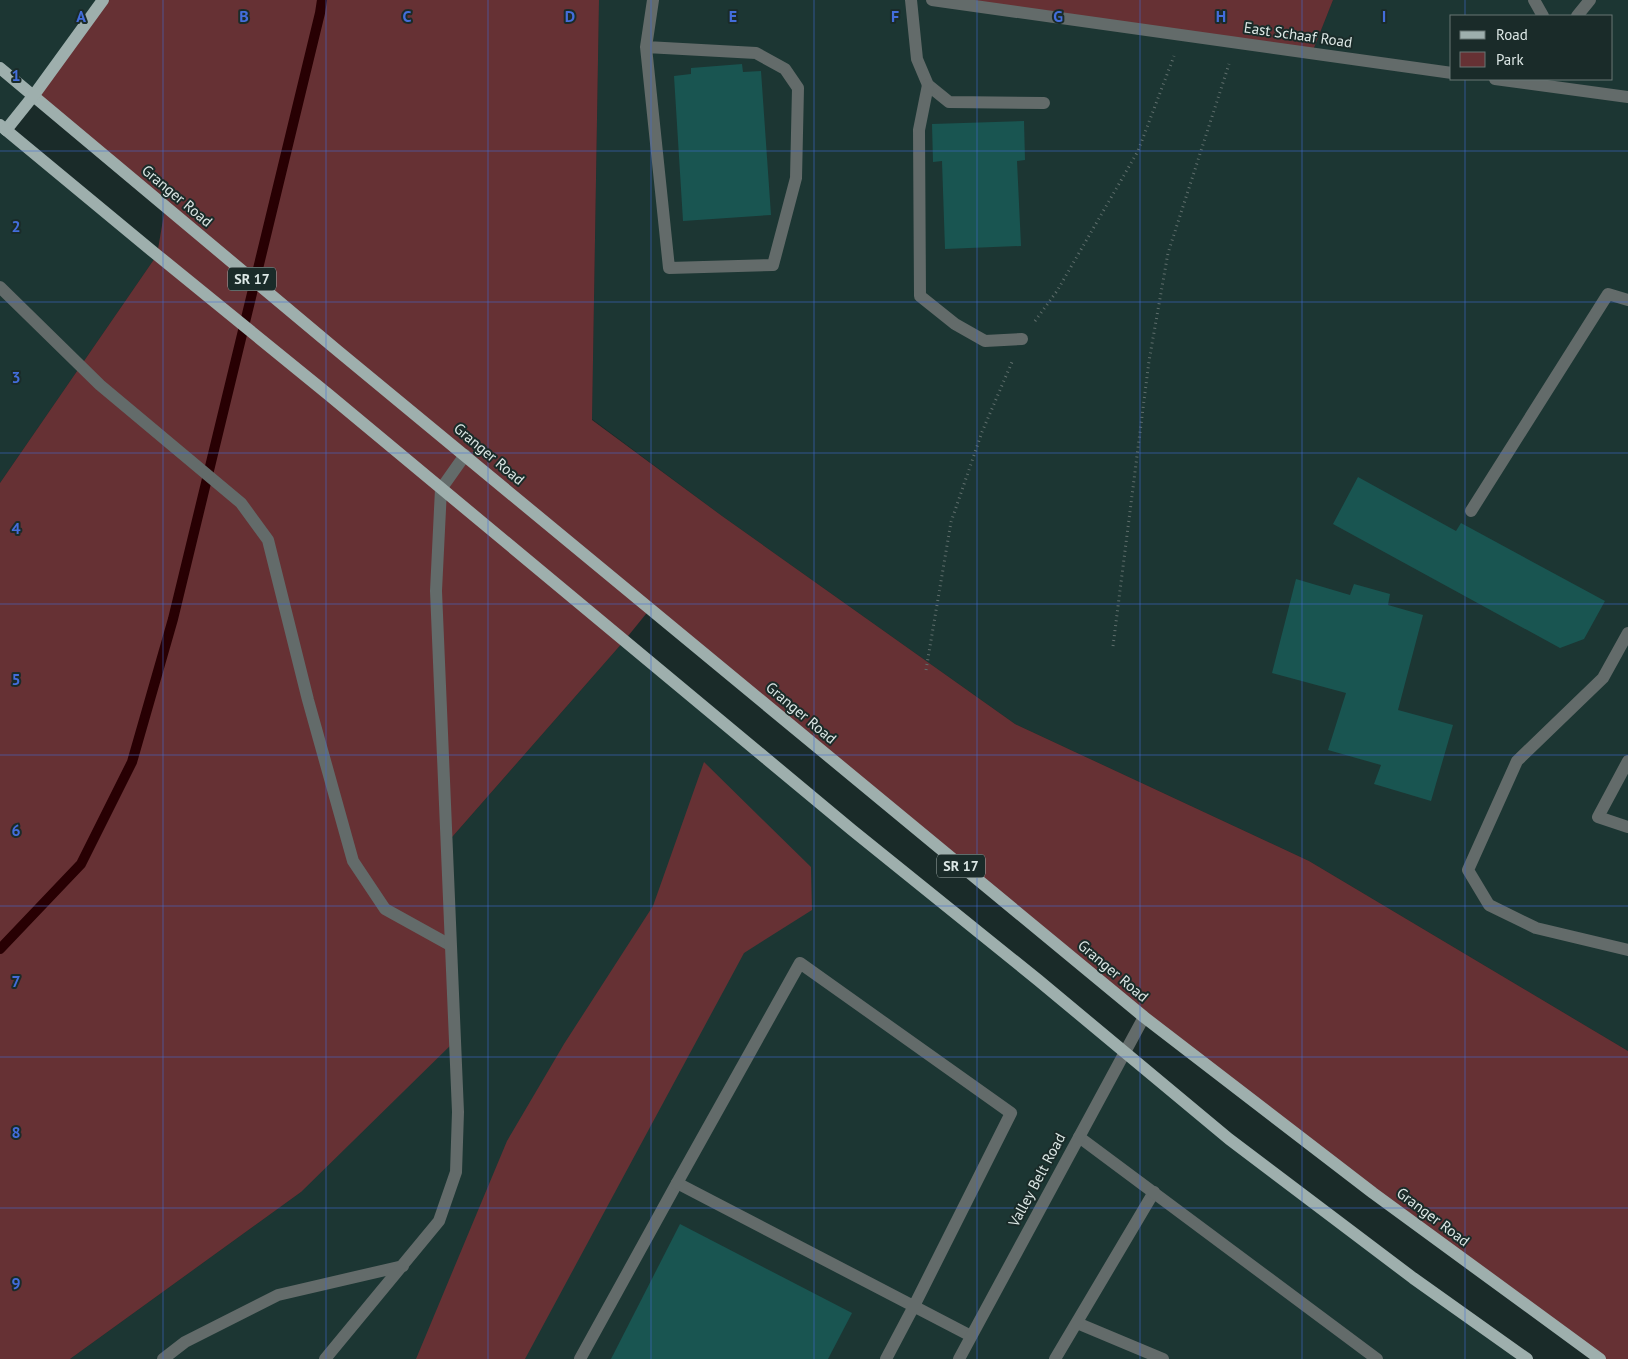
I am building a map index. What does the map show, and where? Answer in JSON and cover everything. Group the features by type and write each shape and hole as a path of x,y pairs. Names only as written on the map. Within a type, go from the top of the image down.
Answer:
{"main road":[{"path":"2,131 34,96 103,0"},
{"name":"Granger Road","path":"0,68 165,208 1144,1017 1373,1193 1600,1359"},
{"name":"SR 17","path":"2,131 330,395 852,830 1038,980 1229,1139 1413,1278 1527,1359"}],"street":[{"path":"646,48 756,54 785,69 798,88 796,178 773,265 669,268 646,48 653,0"},
{"path":"911,0 917,59 928,85 948,102 1044,103"},
{"name":"East Schaaf Road","path":"932,0 1450,73"},
{"path":"1534,0 1542,15"},
{"path":"1578,15 1590,0"},
{"path":"1515,80 1628,97"},
{"path":"928,85 919,130 920,296 955,324 985,341 1022,339"},
{"path":"0,287 100,385 241,503 268,540 308,700 354,861 385,909 450,945"},
{"path":"1471,511 1608,294 1628,300"},
{"path":"325,1359 439,1221 456,1172 458,1112 436,591 441,489 465,455"},
{"path":"1628,633 1604,678 1518,761 1468,870 1489,905 1536,928 1628,950"},
{"path":"1628,761 1598,817 1628,828"},
{"path":"580,1359 800,963 1011,1112 886,1359"},
{"name":"Valley Belt Road","path":"959,1359 1144,1017"},
{"path":"1079,1137 1372,1357"},
{"path":"677,1183 971,1336"},
{"path":"1056,1359 1154,1192"},
{"path":"163,1359 184,1342 278,1295 403,1266"},
{"path":"1077,1323 1163,1359"}],"path":[{"path":"1113,646 1149,361 1168,253 1237,42"}],"shaded area":[{"path":"0,0 103,0 6,130 157,255 0,483"},
{"path":"599,0 932,0 1312,53 1333,0 1628,0 1628,1051 1309,861 1015,724 722,516 592,419"},
{"path":"624,641 1229,1139 1527,1359 70,1359 301,1192 446,844"}],"green space":[{"path":"103,0 599,0 592,420 722,516 1015,724 1309,861 1628,1051 1628,1359 1600,1359 1144,1017 650,609 446,844 455,1041 301,1192 70,1359 0,1359 0,483 157,255 165,208 34,95"},
{"path":"932,0 1333,0 1312,53"},
{"path":"704,762 811,867 812,910 744,953 525,1359 416,1359 507,1141 564,1044 653,906"}],"building":[{"path":"742,64 743,72 761,71 771,215 683,221 674,76 691,74 691,68"},
{"path":"1024,121 1025,160 1017,161 1021,246 945,249 942,161 933,162 932,124"},
{"path":"1358,477 1456,531 1461,523 1605,601 1584,639 1560,648 1333,524"},
{"path":"1296,579 1350,595 1354,584 1390,594 1388,605 1423,615 1398,710 1453,725 1431,801 1374,784 1381,765 1328,750 1346,693 1272,673"},
{"path":"680,1224 852,1313 828,1359 611,1359"}],"waterway":[{"path":"0,949 81,864 132,762 173,619 322,0"}]}
